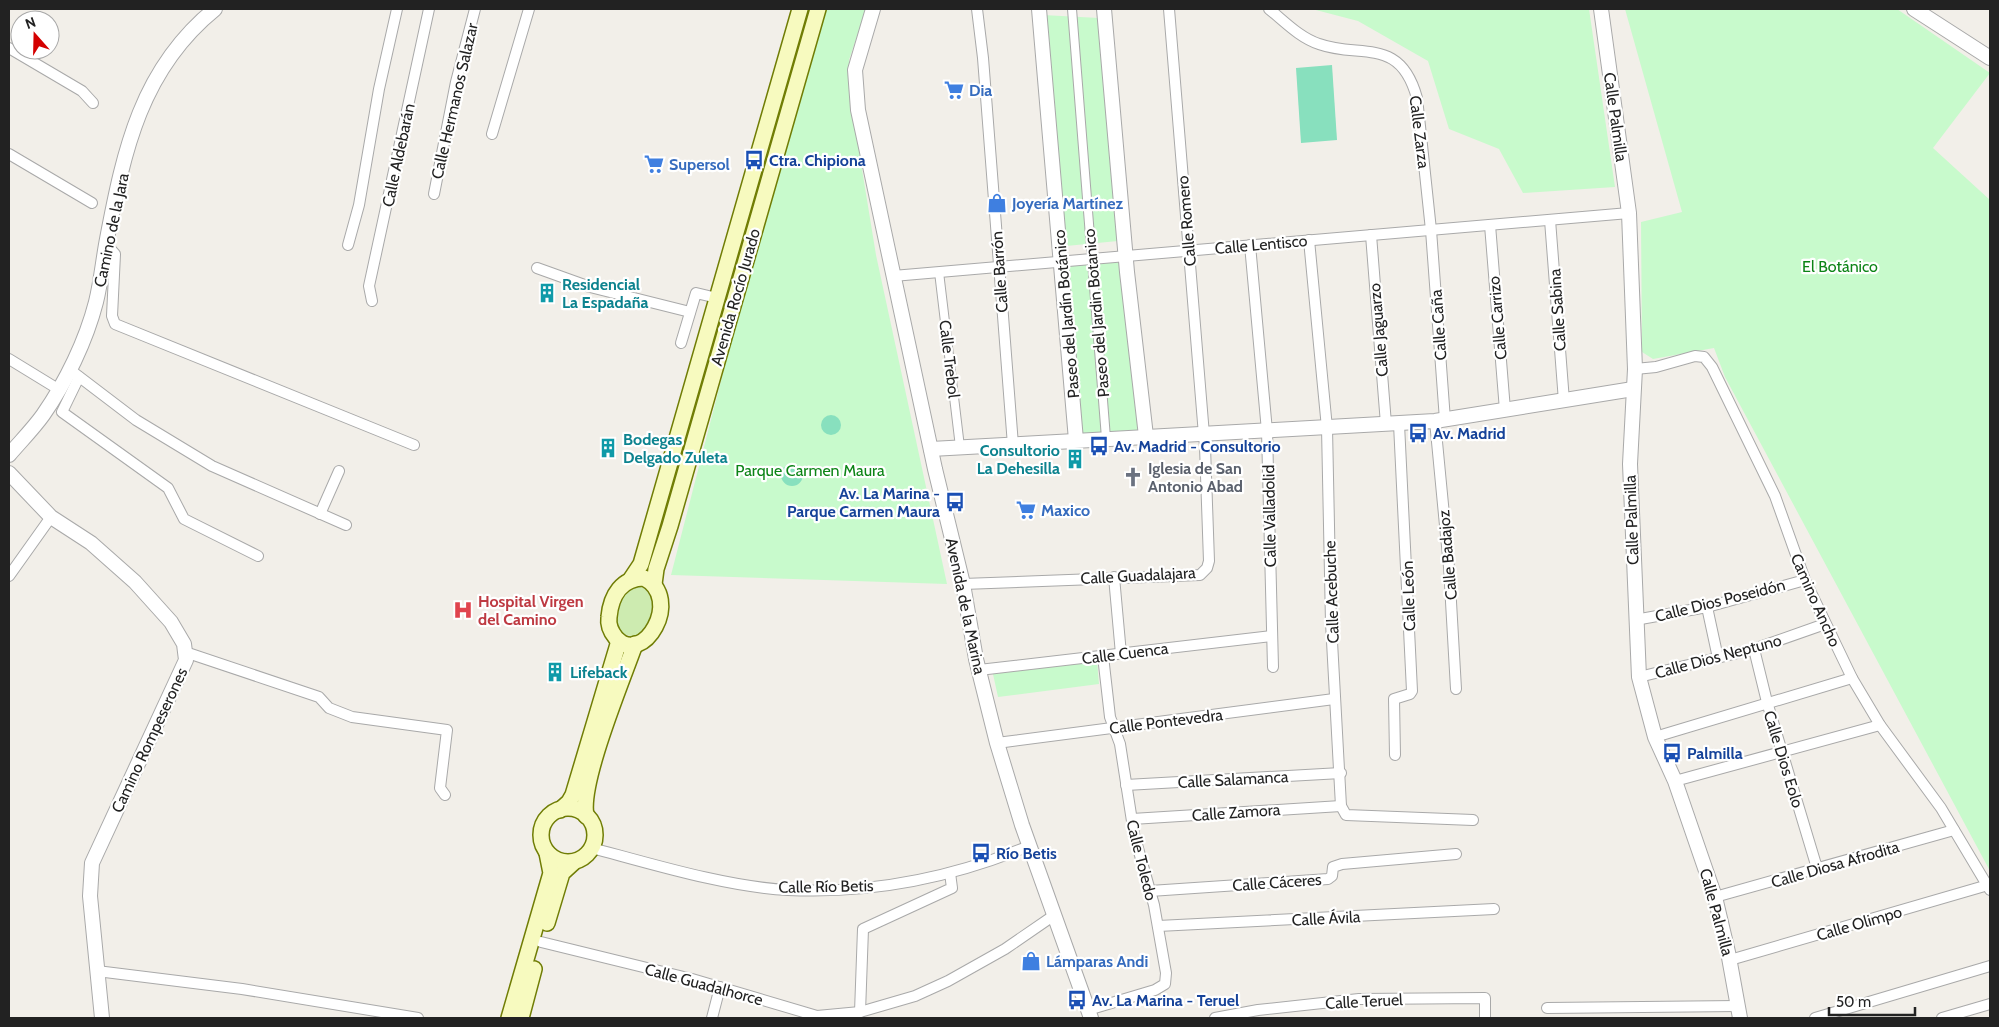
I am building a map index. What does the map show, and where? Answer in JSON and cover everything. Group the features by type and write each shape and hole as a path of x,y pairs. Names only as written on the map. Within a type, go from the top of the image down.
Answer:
{"main road":[{"name":"Avenida Rocío Jurado","path":"631,579 641,564 800,9"},
{"name":"Avenida Rocío Jurado","path":"654,584 659,559 818,9"},
{"path":"644,578 654,584 660,597 656,629 644,641 635,644 619,642 612,634 609,617 616,592 631,579 644,578"},
{"path":"509,1018 551,872 547,852 542,841 542,828 549,817 569,802 573,795 619,642"},
{"path":"586,816 584,797 604,732 635,644"},
{"path":"521,1018 541,942 562,874 592,848 595,834 591,821 586,816 573,809 560,810"},
{"path":"547,852 559,861 574,862"}],"street":[{"name":"Camino de la Jara","path":"9,455 43,415 58,389 74,373 79,352 96,303 106,244 126,154 142,104 168,57 196,24 215,9"},
{"path":"348,244 359,205 379,89 397,9"},
{"name":"Calle Aldebarán","path":"372,301 369,286 429,9"},
{"name":"Calle Hermanos Salazar","path":"434,194 456,82 475,9"},
{"path":"492,134 529,9"},
{"name":"Avenida de la Marina","path":"873,9 855,70 857,100 931,449 963,584 979,670 997,743 1053,916 1090,1014"},
{"name":"Calle Barrón","path":"977,9 1013,445"},
{"name":"Paseo del Jardín Botánico","path":"1039,9 1076,440"},
{"name":"Paseo del Jardin Botanico","path":"1072,9 1106,438"},
{"path":"1104,9 1126,256 1146,436"},
{"name":"Calle Romero","path":"1169,9 1204,434"},
{"name":"Calle Zarza","path":"1269,9 1302,36 1317,44 1376,52 1391,58 1407,74 1418,98 1431,230"},
{"name":"Calle Palmilla","path":"1601,9 1629,213 1635,369 1630,464 1635,620 1639,677 1655,737 1675,781 1715,897 1730,960 1739,1012"},
{"path":"1918,10 1990,58"},
{"path":"9,48 82,91 93,103"},
{"path":"9,154 92,203"},
{"name":"Calle Lentisco","path":"894,276 1629,213"},
{"name":"Calle Sabina","path":"1550,220 1564,401"},
{"name":"Calle Carrizo","path":"1490,225 1505,410"},
{"name":"Calle Caña","path":"1431,230 1440,421"},
{"name":"Calle Jaguarzo","path":"1371,235 1392,424"},
{"name":"Calle Acebuche","path":"1309,240 1327,428 1334,699 1341,773 1341,806"},
{"path":"106,244 116,254 112,316 115,324 414,445"},
{"name":"Calle Valladolid","path":"1250,245 1267,431 1273,667"},
{"path":"537,268 590,287 690,312"},
{"name":"Calle Trebol","path":"938,272 960,447"},
{"name":"Avenida Rocío Jurado","path":"681,343 696,293 717,298"},
{"name":"Camino Ancho","path":"1635,369 1656,368 1696,356 1704,357 1712,367 1775,496 1805,580 1852,678 1880,725 1941,808 1989,887"},
{"path":"9,359 58,389"},
{"path":"258,556 184,518 168,488 62,412 74,373 136,420 212,466 346,525"},
{"path":"931,449 1440,421 1633,389"},
{"name":"Calle Badajoz","path":"1440,421 1456,689"},
{"name":"Calle León","path":"1392,424 1412,691 1410,694 1394,699 1394,755"},
{"name":"Calle Guadalajara","path":"963,584 1200,574 1207,568 1209,561 1204,434"},
{"path":"320,514 339,471"},
{"name":"Camino Rompeserones","path":"9,473 51,517 91,543 135,582 171,622 184,644 186,660 92,863 90,896 102,1018"},
{"path":"9,576 51,517"},
{"path":"1114,577 1121,654"},
{"name":"Calle Dios Poseidón","path":"1635,620 1707,607 1805,580"},
{"path":"1707,607 1718,658"},
{"name":"Calle Dios Neptuno","path":"1639,677 1754,649 1825,624"},
{"name":"Calle Cuenca","path":"979,670 1272,636"},
{"name":"Calle Dios Eolo","path":"1754,649 1767,702 1818,868"},
{"path":"185,652 319,697 329,708 352,717 447,730 440,788 445,795"},
{"name":"Calle Toledo","path":"1090,1014 1155,990 1165,984 1166,973 1158,926 1132,819 1120,744 1110,717 1102,656"},
{"path":"1655,737 1852,678"},
{"name":"Calle Pontevedra","path":"997,743 1334,699"},
{"path":"1675,781 1880,725"},
{"name":"Calle Salamanca","path":"1126,785 1341,773"},
{"path":"1341,806 1346,815 1473,820"},
{"name":"Calle Zamora","path":"1132,819 1341,806"},
{"name":"Calle Diosa Afrodita","path":"1715,897 1954,830"},
{"name":"Calle Río Betis","path":"592,848 723,880 788,890 866,888 933,877 998,859 1029,846"},
{"name":"Calle Cáceres","path":"1150,891 1328,879 1332,876 1333,867 1342,864 1456,854"},
{"path":"860,1012 863,929 952,888 950,872"},
{"name":"Calle Olimpo","path":"1730,960 1989,887"},
{"name":"Calle Ávila","path":"1158,926 1494,909"},
{"name":"Calle Guadalhorce","path":"541,942 720,987 817,1016 860,1012 915,996 948,981 1005,948 1053,916"},
{"path":"1815,1018 1990,966"},
{"path":"97,971 242,989 418,1018"},
{"path":"712,1018 720,987"},
{"name":"Calle Teruel","path":"1215,1018 1258,1010 1359,999 1485,998 1485,1018"},
{"path":"1942,1018 1990,1004"},
{"path":"1548,1008 1739,1012"}],"green space":[{"name":"Parque Carmen Maura","path":"826,9 866,9 849,60 849,85 852,108 876,255 947,584 671,575 758,237"},
{"path":"1312,9 1589,9 1615,187 1523,193 1499,149 1449,129 1428,61 1358,21"},
{"name":"El Botánico","path":"1625,9 1897,9 1990,73 1933,148 1990,200 1990,871 1725,377 1714,348 1653,359 1642,352 1641,222 1682,212"},
{"path":"1043,15 1099,18 1118,241 1066,246"},
{"path":"1332,65 1337,140 1301,143 1296,68"},
{"path":"1126,256 1146,436 1076,440 1062,261"},
{"path":"831,415 838,418 841,425 838,432 831,435 824,432 821,425 824,418"},
{"path":"792,464 800,467 803,475 800,483 792,486 784,483 781,475 784,467"},
{"path":"639,586 646,590 652,604 649,620 640,633 634,637 620,633 617,616 622,598 628,588"},
{"path":"1097,661 1099,684 998,697 993,674"}],"place":[{"name":"Dia","path":"954,90"},
{"name":"Ctra. Chipiona","path":"754,160"},
{"name":"Supersol","path":"654,164"},
{"name":"Joyería Martínez","path":"997,203"},
{"name":"Residencial La Espadaña","path":"547,293"},
{"name":"Av. Madrid","path":"1418,433"},
{"name":"Av. Madrid - Consultorio","path":"1099,446"},
{"name":"Bodegas Delgado Zuleta","path":"608,448"},
{"name":"Consultorio La Dehesilla","path":"1075,459"},
{"name":"Iglesia de San Antonio Abad","path":"1133,477"},
{"name":"Av. La Marina - Parque Carmen Maura","path":"955,502"},
{"name":"Maxico","path":"1026,510"},
{"name":"Hospital Virgen del Camino","path":"463,610"},
{"name":"Lifeback","path":"555,672"},
{"name":"Palmilla","path":"1672,753"},
{"name":"Río Betis","path":"981,853"},
{"name":"Lámparas Andi","path":"1031,961"},
{"name":"Av. La Marina - Teruel","path":"1077,1000"}]}
